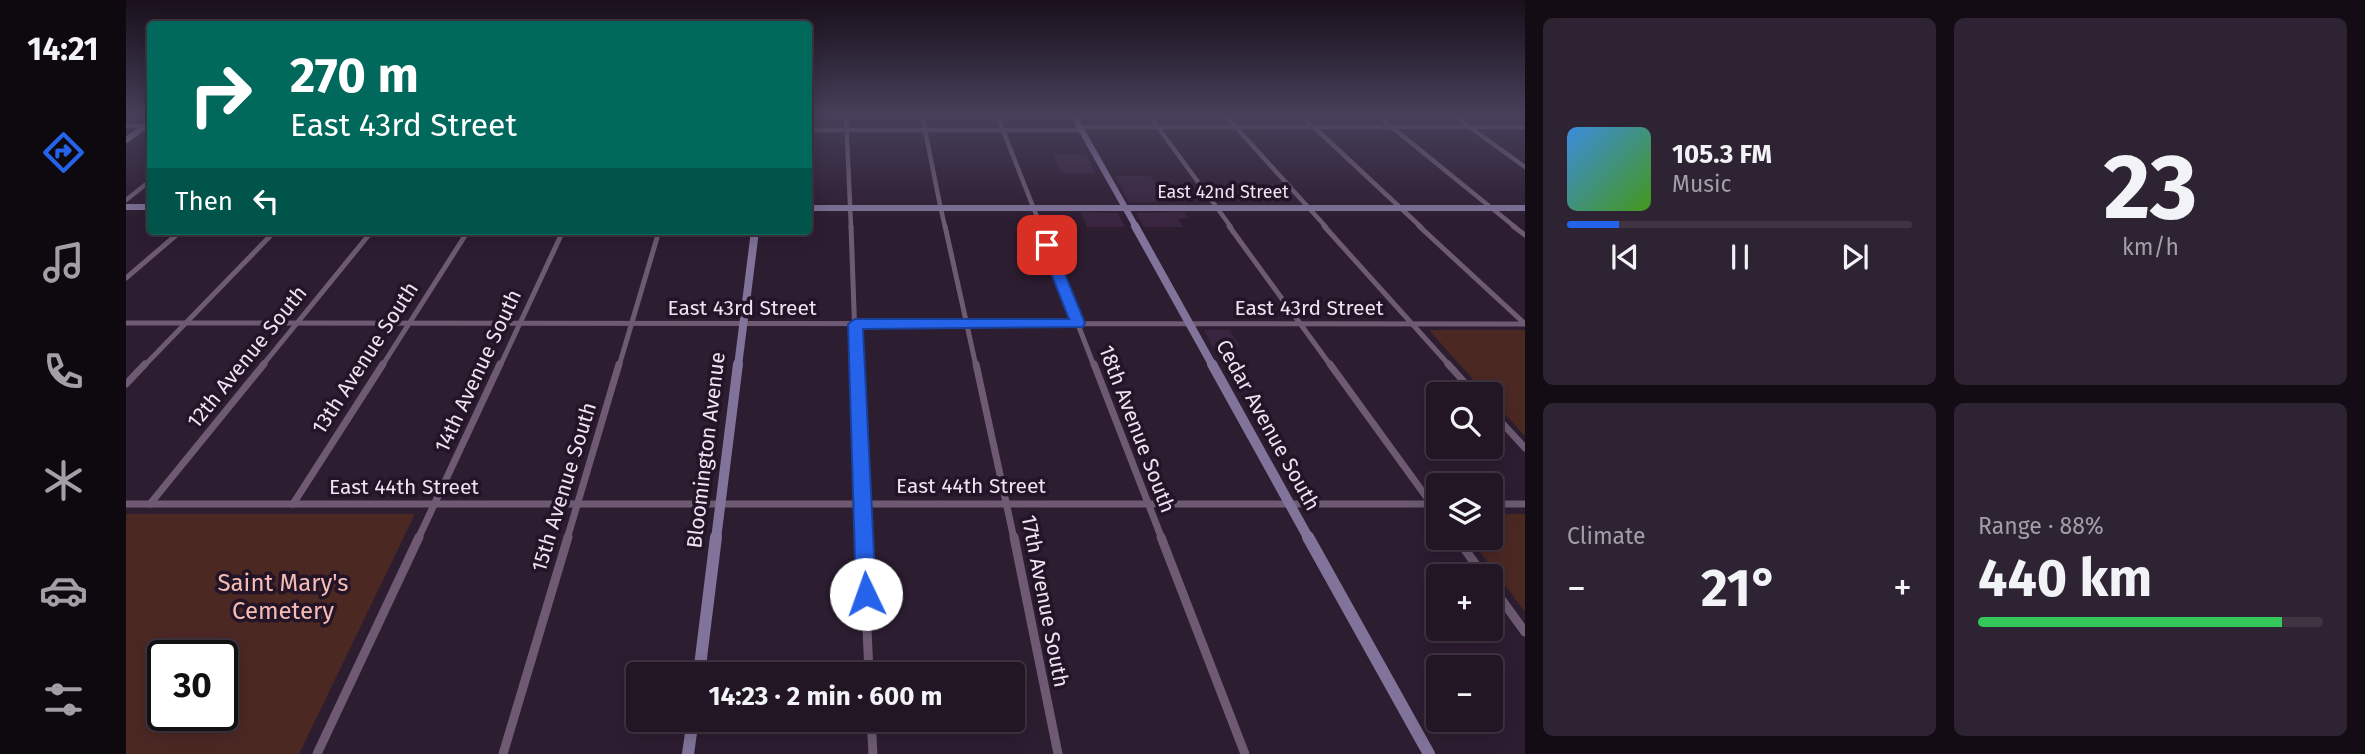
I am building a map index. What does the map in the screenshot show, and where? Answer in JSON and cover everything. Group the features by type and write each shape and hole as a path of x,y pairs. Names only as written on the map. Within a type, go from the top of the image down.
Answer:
{"street":[{"path":"847,150 869,662"},
{"name":"17th Avenue South","path":"928,150 1007,504 1058,754"},
{"name":"18th Avenue South","path":"1011,150 1245,754"},
{"name":"Cedar Avenue South","path":"1093,150 1429,754"},
{"path":"1174,150 1426,491"},
{"path":"1257,150 1464,382"},
{"path":"1338,150 1525,324"},
{"path":"1420,150 1525,235"},
{"path":"1502,150 1525,167"},
{"path":"126,200 147,183"},
{"path":"126,207 147,207"},
{"name":"East 42nd Street","path":"812,208 1524,208"},
{"path":"126,278 176,235"},
{"path":"126,384 271,235"},
{"name":"12th Avenue South","path":"150,504 369,235"},
{"name":"13th Avenue South","path":"293,504 465,235"},
{"name":"14th Avenue South","path":"317,754 561,235"},
{"name":"15th Avenue South","path":"503,754 658,235"},
{"name":"Bloomington Avenue","path":"701,662 754,235"},
{"name":"East 43rd Street","path":"126,323 1525,324"},
{"path":"1503,424 1525,448"},
{"name":"East 44th Street","path":"126,504 1426,503"},
{"path":"1503,504 1525,504"},
{"path":"1503,602 1525,632"},
{"path":"688,754 691,732"},
{"path":"872,732 873,754"}],"shaded area":[{"path":"1053,154 1086,154 1096,173 1062,173"},
{"path":"1115,176 1150,176 1167,202 1129,202"},
{"path":"1080,212 1118,213 1125,227 1087,227"},
{"path":"1184,212 1188,218 1178,219 1183,227 1144,227 1136,213"},
{"path":"1204,330 1230,330 1240,347 1213,347"}],"green space":[{"path":"1429,330 1525,330 1525,436 1503,412 1503,382 1475,382"},
{"name":"Saint Mary's Cemetery","path":"126,514 415,514 299,754 126,754"},
{"path":"1503,514 1525,514 1525,612 1503,583 1503,564 1489,564 1479,550 1503,550"}],"route":[{"path":"866,594 855,324 1078,323 1047,245"}]}
